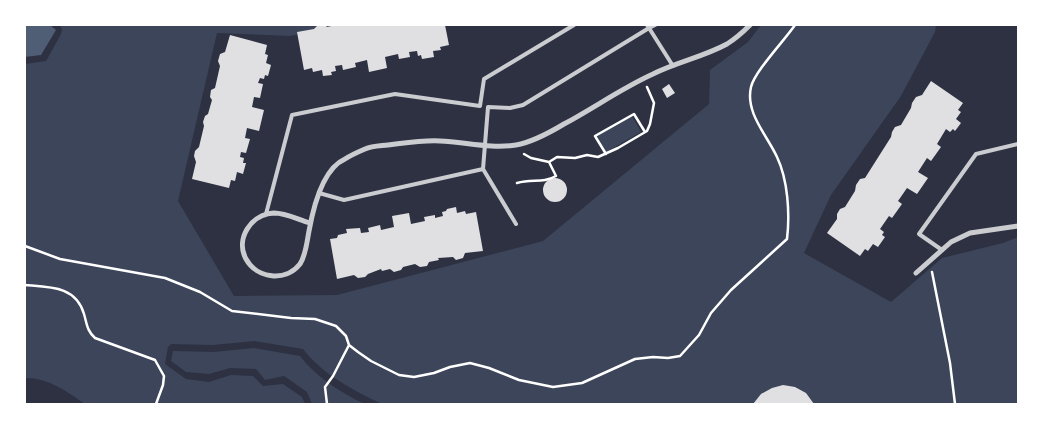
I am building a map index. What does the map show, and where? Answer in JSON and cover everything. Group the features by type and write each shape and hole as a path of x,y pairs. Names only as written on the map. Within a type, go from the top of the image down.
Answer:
{"street":[{"path":"310,224 284,214 275,213 266,214 256,219 248,226 243,236 242,247 245,258 251,267 260,274 282,276 292,271 300,263 304,253 319,193 327,177 340,161 367,148 438,140 504,146 519,144 541,137 643,78 710,52 727,43 750,25"},
{"path":"916,273 951,242 970,233 1018,226"}],"lane":[{"path":"480,106 484,79 574,25"},
{"path":"266,214 292,115 395,94 488,107 510,108 523,105 648,27 655,25"},
{"path":"648,27 673,66"},
{"path":"488,107 483,169 516,224"},
{"path":"942,250 919,234 976,154 1018,144"},
{"path":"319,193 344,200 483,169"}],"path":[{"path":"25,246 60,259 165,278 200,292 232,311 315,320 336,326 346,336 349,345 371,361 399,375 414,377 470,363 489,368 519,380 553,387 582,383 636,359 680,356 699,335 711,313 731,290 787,239 787,195 783,177 778,158 751,107 751,87 759,73 795,25"},
{"path":"519,144 522,153 526,156 549,162 557,157 574,158 606,154 645,132 650,124 654,103 643,78"},
{"path":"606,154 595,136 634,114 645,132"},
{"path":"517,183 529,180 546,182 556,176 549,162"},
{"path":"930,261 950,364 955,404"},
{"path":"25,285 64,290 73,294 84,313 89,332 95,338 155,360 164,376 163,385 156,404"},
{"path":"327,404 325,387 349,345"}],"shaded area":[{"path":"25,25 50,25 56,30 41,55 25,57"},
{"path":"60,25 345,25 290,36 217,33 178,201 234,296 337,295 543,241 709,104 710,70 748,42 761,25 936,25 935,32 901,96 831,195 804,253 891,302 942,258 1003,243 1018,237 1018,404 382,404 329,374 303,349 254,341 213,345 171,344 168,347 165,364 186,379 209,382 231,375 253,376 263,386 283,384 302,397 305,404 85,404 50,383 25,378 25,64 46,61 61,34"},
{"path":"632,116 641,132 606,152 597,136"},
{"path":"254,348 300,356 306,364 330,384 365,404 312,404 307,392 284,376 265,380 256,369 230,368 209,374 186,372 171,361 173,351 214,352"}],"building":[{"path":"318,25 325,25 327,27 336,25 445,25 449,45 440,47 441,50 433,51 434,57 422,59 421,55 418,56 417,51 409,52 410,57 399,59 398,54 385,57 387,68 369,72 367,60 355,63 356,67 343,70 342,65 335,66 336,71 331,72 332,75 323,76 322,70 313,72 312,68 304,70 297,32 314,29"},
{"path":"230,35 267,45 265,54 268,55 266,63 271,65 268,76 265,75 264,79 260,78 258,83 263,84 260,98 254,97 252,107 264,110 259,131 247,128 245,138 250,139 246,153 241,152 240,157 244,158 243,163 246,163 243,174 237,172 235,181 231,180 229,188 192,179 196,162 195,151 199,147 204,126 203,122 208,114 212,100 210,97 211,90 215,88 220,66 218,61 220,54 225,52"},
{"path":"931,81 963,103 958,110 961,112 956,119 961,123 955,131 953,129 950,132 946,129 937,144 941,147 931,161 927,158 918,172 928,178 917,194 907,188 898,201 902,204 892,218 889,216 880,229 884,232 882,235 885,237 878,247 873,244 868,251 865,249 860,256 827,233 837,219 840,209 845,207 855,191 860,179 865,178 891,137 895,127 901,125 916,97 922,95"},
{"path":"669,84 675,93 667,98 662,89"},
{"path":"555,178 563,182 567,190 563,198 555,202 547,198 543,190 547,182"},
{"path":"456,207 457,213 465,211 466,214 476,212 483,251 465,253 463,258 456,260 453,257 438,258 439,260 429,262 427,266 420,267 415,264 394,272 390,269 382,271 381,269 365,277 358,278 354,275 337,279 330,239 347,233 346,229 360,228 361,233 369,232 368,228 380,225 381,230 394,227 392,216 409,213 411,224 425,221 424,217 435,215 435,218 443,216 442,212"},
{"path":"783,385 795,387 806,393 814,404 753,404 761,394"}]}
